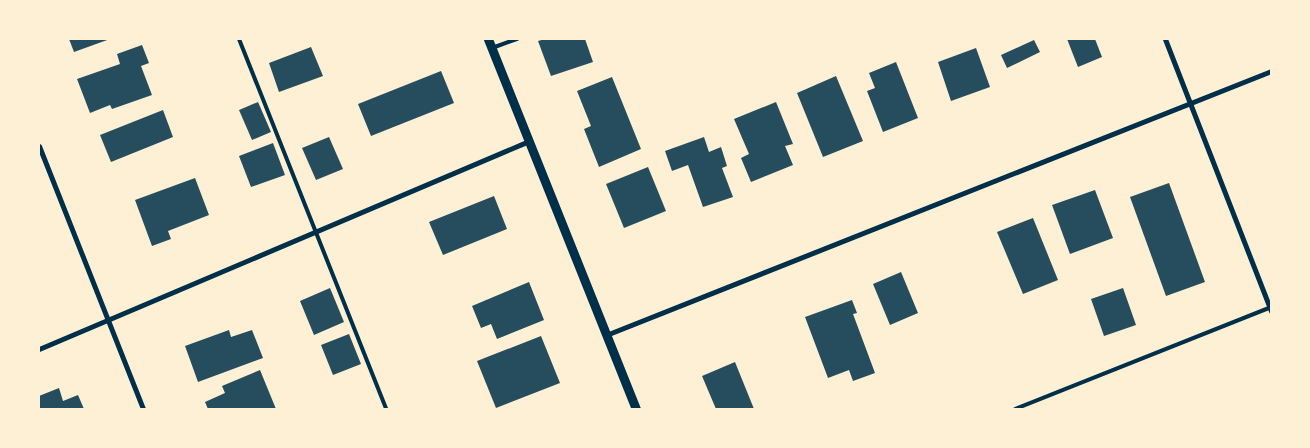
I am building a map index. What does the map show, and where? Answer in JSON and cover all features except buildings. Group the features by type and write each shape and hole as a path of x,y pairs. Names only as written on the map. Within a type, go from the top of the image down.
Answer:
{"street":[{"path":"488,39 636,409"},
{"path":"1165,39 1271,309"},
{"path":"606,336 1271,71"},
{"path":"39,349 529,141"},
{"path":"39,146 142,409"}],"lane":[{"path":"239,39 386,409"},
{"path":"492,48 517,39"},
{"path":"1016,409 1271,309"}]}
